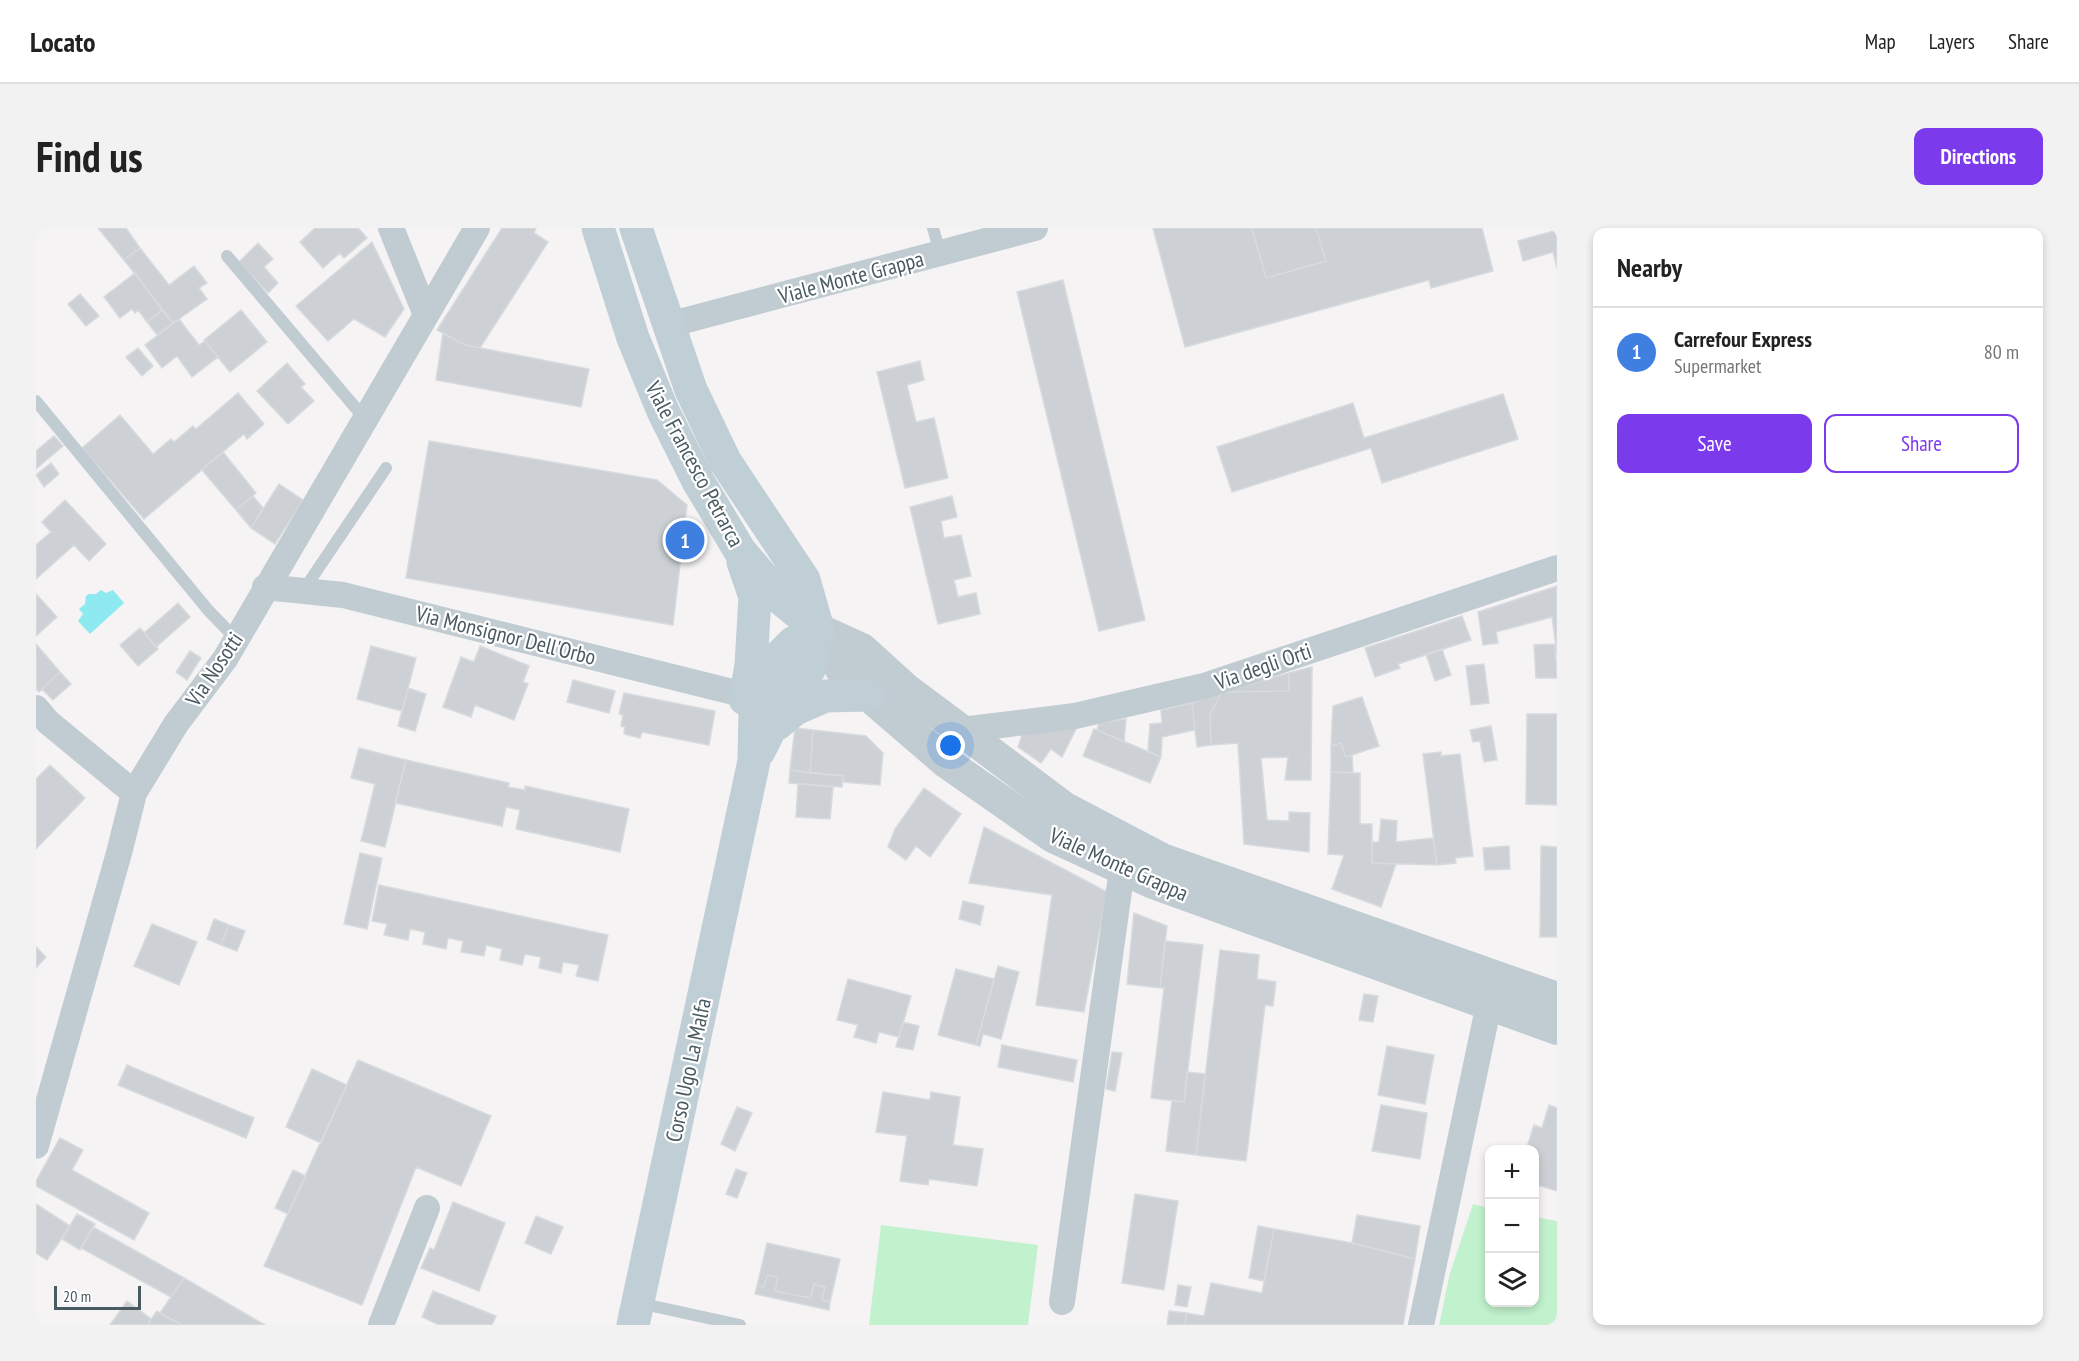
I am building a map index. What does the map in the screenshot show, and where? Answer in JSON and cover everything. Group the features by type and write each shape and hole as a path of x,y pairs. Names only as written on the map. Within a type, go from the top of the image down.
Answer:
{"main road":[{"name":"Viale Francesco Petrarca","path":"598,228 633,338 663,411 699,481 740,551 781,599 818,629"},
{"name":"Viale Francesco Petrarca","path":"636,228 691,390 725,461 804,580 818,629"},
{"name":"Corso Ugo La Malfa","path":"740,551 756,597 751,665 738,730 736,779 742,814"},
{"name":"Corso Ugo La Malfa","path":"754,761 784,701 809,670 818,629"},
{"name":"Corso Ugo La Malfa","path":"636,1314 754,761 755,711 762,687 774,662 793,643 818,629"},
{"name":"Corso Ugo La Malfa","path":"771,729 795,710 825,696 868,695"}],"street":[{"path":"391,228 426,315"},
{"name":"Via Nosotti","path":"36,1146 42,1100 134,793 176,724 225,659 265,587 477,228"},
{"name":"Viale Monte Grappa","path":"668,325 1035,228"},
{"name":"Via degli Orti","path":"961,730 1075,716 1204,686 1557,568"},
{"name":"Via Monsignor Dell'Orbo","path":"265,587 344,595 745,695"},
{"name":"Viale Monte Grappa","path":"818,629 842,671 868,695 947,763 1053,837 1153,883 1557,1029"},
{"name":"Viale Monte Grappa","path":"818,629 862,649 906,689 1065,808 1162,859 1557,998"},
{"path":"36,708 48,722 134,793"},
{"path":"1062,1302 1122,869"},
{"path":"1421,1325 1489,1004"},
{"path":"381,1325 427,1208"}],"lane":[{"path":"933,228 940,253"},
{"path":"227,256 365,419"},
{"path":"36,401 208,610 236,639"},
{"path":"303,591 386,468"},
{"path":"636,1314 740,1325"}],"green space":[{"path":"1473,1204 1485,1207 1485,1307 1539,1307 1539,1218 1557,1221 1557,1325 1439,1325 1450,1273"},
{"path":"881,1225 1038,1245 1028,1325 869,1325"}],"water":[{"path":"101,590 106,593 113,590 124,603 90,634 78,621 83,614 79,609 85,604 86,596 96,594"}],"building":[{"path":"98,228 126,228 140,248 124,260"},
{"path":"315,228 358,228 367,238 344,258 340,253 323,268 300,242"},
{"path":"502,228 536,228 534,233 548,242 480,348 465,345 437,330"},
{"path":"1153,228 1482,228 1493,271 1431,288 1429,280 1185,347"},
{"path":"1252,228 1316,228 1326,261 1266,278"},
{"path":"1557,230 1557,268 1553,252 1523,261 1518,241"},
{"path":"372,242 404,309 385,337 354,319 328,341 296,306"},
{"path":"258,243 273,259 264,267 278,283 268,293 239,262"},
{"path":"140,248 169,285 194,266 207,283 199,288 207,299 173,323 124,260"},
{"path":"135,273 162,310 147,322 138,310 135,313 132,309 120,318 104,297"},
{"path":"1063,280 1145,620 1099,631 1017,292"},
{"path":"80,294 99,316 86,326 68,304"},
{"path":"162,310 173,323 157,335 147,322"},
{"path":"241,310 267,342 230,372 204,340"},
{"path":"179,319 199,345 205,341 218,357 192,377 177,356 162,368 145,345"},
{"path":"443,333 465,345 589,369 581,407 436,380"},
{"path":"138,348 153,366 142,376 126,357"},
{"path":"920,361 924,380 907,385 916,422 934,418 948,478 905,488 877,372"},
{"path":"287,363 305,384 301,387 314,401 288,424 257,391"},
{"path":"238,393 264,424 247,439 244,434 144,519 82,448 120,415 153,454 171,439 174,442 193,426 196,429"},
{"path":"1503,394 1518,439 1382,483 1371,448 1232,492 1217,447 1353,403 1364,438"},
{"path":"54,436 63,446 36,469 36,451"},
{"path":"429,441 657,480 687,505 673,625 406,578"},
{"path":"223,452 256,493 236,510 202,470"},
{"path":"51,463 59,474 44,487 36,475"},
{"path":"279,484 303,500 275,544 251,528"},
{"path":"253,496 263,508 251,528 236,510"},
{"path":"952,496 957,517 941,521 944,538 961,535 971,576 954,580 958,597 976,593 980,614 938,624 910,507"},
{"path":"65,500 106,544 89,561 74,545 36,579 36,545 51,532 42,522"},
{"path":"1557,586 1557,654 1552,617 1496,632 1498,643 1483,645 1478,612"},
{"path":"36,594 57,617 36,636"},
{"path":"178,603 190,617 156,647 144,633"},
{"path":"1462,616 1471,640 1398,664 1400,668 1375,677 1365,648"},
{"path":"140,628 158,649 138,666 120,645"},
{"path":"36,644 60,672 39,692 36,689"},
{"path":"1555,644 1557,678 1536,678 1534,645"},
{"path":"371,646 416,658 402,711 357,699"},
{"path":"480,646 529,666 523,682 528,684 514,720 475,705 471,717 443,707 461,657 474,662"},
{"path":"1442,649 1451,675 1435,681 1426,654"},
{"path":"190,651 201,658 187,680 176,672"},
{"path":"1484,664 1489,703 1471,705 1466,666"},
{"path":"1312,667 1311,780 1285,780 1288,757 1261,758 1267,820 1289,821 1289,812 1310,813 1309,852 1244,844 1238,743 1211,745 1210,715 1222,692 1289,691 1289,673"},
{"path":"60,672 71,684 53,700 42,689"},
{"path":"1289,673 1289,691 1222,692"},
{"path":"573,680 615,691 609,713 567,702"},
{"path":"408,688 426,694 415,731 398,726"},
{"path":"1222,692 1210,715 1211,745 1197,747 1192,703"},
{"path":"624,693 715,711 709,745 642,732 640,738 624,734 625,727 621,726 623,715 619,714"},
{"path":"1362,697 1379,746 1346,757 1341,743 1331,746 1333,706"},
{"path":"1192,703 1195,730 1162,737 1161,757 1148,751 1150,724 1162,723 1161,710"},
{"path":"1527,714 1557,714 1557,805 1526,804"},
{"path":"1126,719 1124,742 1097,730 1099,723"},
{"path":"1491,726 1497,760 1484,762 1480,741 1473,742 1470,730"},
{"path":"1077,727 1062,757 1051,749 1041,763 1018,747 1023,732"},
{"path":"795,728 813,730 810,773 790,770"},
{"path":"1094,729 1161,757 1150,783 1083,756"},
{"path":"813,730 866,736 883,753 880,785 843,782 843,776 810,773"},
{"path":"1341,743 1346,757 1352,755 1353,773 1331,772 1331,746"},
{"path":"359,748 406,760 385,847 361,841 375,784 351,778"},
{"path":"1441,752 1441,756 1460,754 1473,856 1455,858 1456,863 1437,865 1423,754"},
{"path":"406,760 509,783 508,787 525,790 525,786 629,809 620,852 516,829 520,810 506,807 502,826 395,803"},
{"path":"50,765 85,798 36,849 36,779"},
{"path":"790,770 843,776 842,787 789,783"},
{"path":"1331,772 1360,773 1360,824 1372,824 1372,863 1396,864 1381,907 1332,889 1344,855 1328,854"},
{"path":"798,784 833,787 830,819 796,817"},
{"path":"924,788 961,814 930,857 916,846 906,860 888,847 895,829"},
{"path":"1381,819 1397,821 1396,842 1433,838 1437,865 1372,863 1372,842 1379,842"},
{"path":"984,827 1107,892 1084,1012 1036,1005 1052,895 969,883"},
{"path":"1509,846 1510,869 1485,870 1483,848"},
{"path":"1541,846 1557,847 1557,937 1540,937"},
{"path":"360,853 382,858 367,929 344,924"},
{"path":"379,885 608,935 598,981 576,976 579,965 563,962 561,973 539,968 541,957 525,954 522,965 500,960 502,949 486,945 484,956 461,952 463,941 448,938 446,949 423,944 425,932 410,929 408,940 384,935 387,924 372,921"},
{"path":"963,901 984,906 980,925 959,919"},
{"path":"1134,913 1167,926 1160,988 1127,984"},
{"path":"214,919 229,925 221,945 207,939"},
{"path":"152,924 197,942 179,985 134,966"},
{"path":"229,925 245,931 237,951 221,945"},
{"path":"1165,941 1203,945 1184,1102 1151,1098 1164,988 1160,988"},
{"path":"36,947 46,957 36,968"},
{"path":"1220,950 1259,955 1257,979 1276,982 1273,1006 1265,1005 1246,1161 1196,1155"},
{"path":"998,966 1019,972 1001,1039 983,1034 980,1046 976,1045"},
{"path":"956,969 994,979 976,1045 938,1035"},
{"path":"848,979 911,996 899,1037 879,1032 876,1043 854,1037 858,1025 837,1020"},
{"path":"1364,994 1378,996 1373,1022 1359,1020"},
{"path":"903,1022 919,1026 913,1050 896,1047"},
{"path":"1002,1045 1077,1060 1073,1082 998,1067"},
{"path":"1387,1046 1434,1055 1425,1104 1378,1095"},
{"path":"1112,1052 1122,1053 1115,1091 1106,1089"},
{"path":"358,1060 491,1116 461,1186 416,1167 362,1305 264,1266"},
{"path":"127,1065 254,1118 246,1138 118,1085"},
{"path":"312,1069 347,1085 321,1143 286,1127"},
{"path":"1187,1072 1205,1074 1196,1155 1166,1151 1172,1100 1184,1102"},
{"path":"883,1092 930,1100 931,1092 960,1097 953,1145 983,1149 977,1186 929,1179 928,1185 900,1181 907,1136 876,1132"},
{"path":"1381,1105 1427,1113 1420,1159 1372,1151"},
{"path":"1549,1105 1557,1108 1557,1191 1539,1186 1539,1145 1528,1145 1534,1125 1542,1128"},
{"path":"737,1107 752,1113 735,1151 721,1144"},
{"path":"60,1138 83,1150 72,1170 149,1213 134,1240 36,1186 36,1181"},
{"path":"736,1169 747,1173 737,1198 726,1194"},
{"path":"293,1170 306,1176 288,1214 275,1208"},
{"path":"1135,1194 1178,1201 1164,1290 1122,1283"},
{"path":"453,1202 505,1223 479,1291 421,1268 430,1248 434,1250"},
{"path":"36,1204 70,1226 47,1260 36,1253"},
{"path":"77,1214 95,1224 80,1250 62,1239"},
{"path":"1357,1215 1420,1226 1415,1259 1352,1243"},
{"path":"536,1216 563,1227 551,1254 525,1243"},
{"path":"1258,1226 1274,1229 1264,1281 1249,1278"},
{"path":"93,1227 184,1278 171,1297 81,1248"},
{"path":"1274,1229 1352,1243 1415,1259 1403,1325 1185,1325 1186,1313 1204,1316 1211,1283 1262,1293"},
{"path":"767,1243 840,1259 830,1302 822,1300 825,1287 814,1284 811,1298 775,1291 778,1277 767,1275 764,1287 757,1286"},
{"path":"767,1275 778,1277 775,1291 811,1298 814,1284 825,1287 822,1300 830,1302 829,1310 755,1294 757,1286 764,1287"},
{"path":"184,1278 265,1325 182,1325 160,1313"},
{"path":"1178,1285 1191,1287 1187,1307 1175,1305"},
{"path":"433,1291 496,1316 492,1325 439,1325 422,1317"},
{"path":"127,1301 151,1319 147,1325 110,1325"},
{"path":"157,1311 160,1313 182,1325 147,1325"},
{"path":"1169,1311 1186,1313 1185,1325 1167,1325"}],"place":[{"name":"Carrefour Express","path":"685,540"}]}
